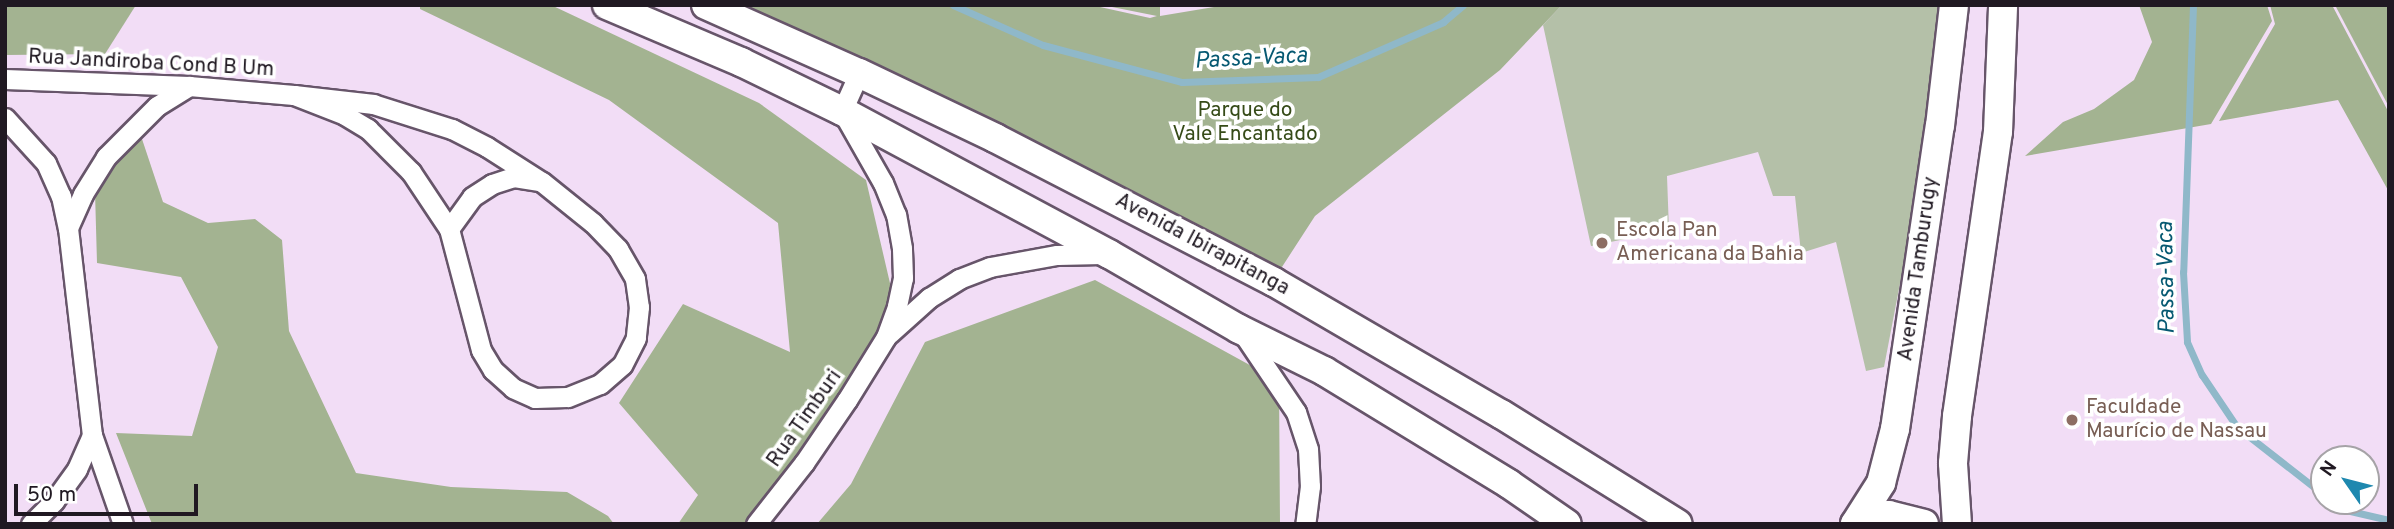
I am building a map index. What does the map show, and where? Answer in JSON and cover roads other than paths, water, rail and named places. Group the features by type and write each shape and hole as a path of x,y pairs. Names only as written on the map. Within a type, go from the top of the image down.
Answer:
{"main road":[{"path":"607,5 741,62 842,111 1109,254 1239,329 1324,371 1406,420 1567,524"},
{"name":"Avenida Ibirapitanga","path":"706,5 859,73 1135,209 1274,282 1501,414 1678,524"},
{"name":"Avenida Tamburugy","path":"1855,524 1881,483 1895,429 1940,127 1954,5"},
{"path":"1957,524 1953,463 1956,416 1998,132 2003,5"},
{"path":"1855,524 1870,517 1889,515 1924,524"}],"street":[{"path":"842,111 859,73"},
{"name":"Rua Jandiroba Cond B Um","path":"5,79 189,86 294,95 373,104 418,116 487,146 542,182 593,223 618,249 635,279 639,307 636,338 622,365 600,384 567,397 535,398 513,388 493,370 481,350 449,229 411,172 368,129 345,115 294,95"},
{"path":"68,228 83,194 106,157 157,106 189,86"},
{"name":"Rua Timburi","path":"842,111 883,183 896,215 902,248 903,278 886,337"},
{"path":"5,118 46,163 61,196 68,228 92,435 123,524"},
{"path":"449,229 472,197 492,184 514,177 542,182"},
{"name":"Rua Timburi","path":"755,524 804,463 886,337 929,298 959,279 990,267 1058,254 1109,254"},
{"path":"1239,329 1296,412 1308,449 1310,486 1305,524"},
{"path":"32,524 54,501 77,469 92,435"}],"waterway":[{"name":"Passa-Vaca","path":"953,5 1043,45 1182,82 1318,77 1443,22 1463,5"},
{"name":"Passa-Vaca","path":"2193,5 2183,272 2187,342 2202,375 2237,427 2310,484"},
{"name":"Passa-Vaca","path":"2368,515 2389,520"}],"place":[{"name":"Escola Pan Americana da Bahia","path":"1602,243"},
{"name":"Faculdade Maurício de Nassau","path":"2072,420"}],"park label":[{"name":"Parque do Vale Encantado","path":"1245,123"}]}
